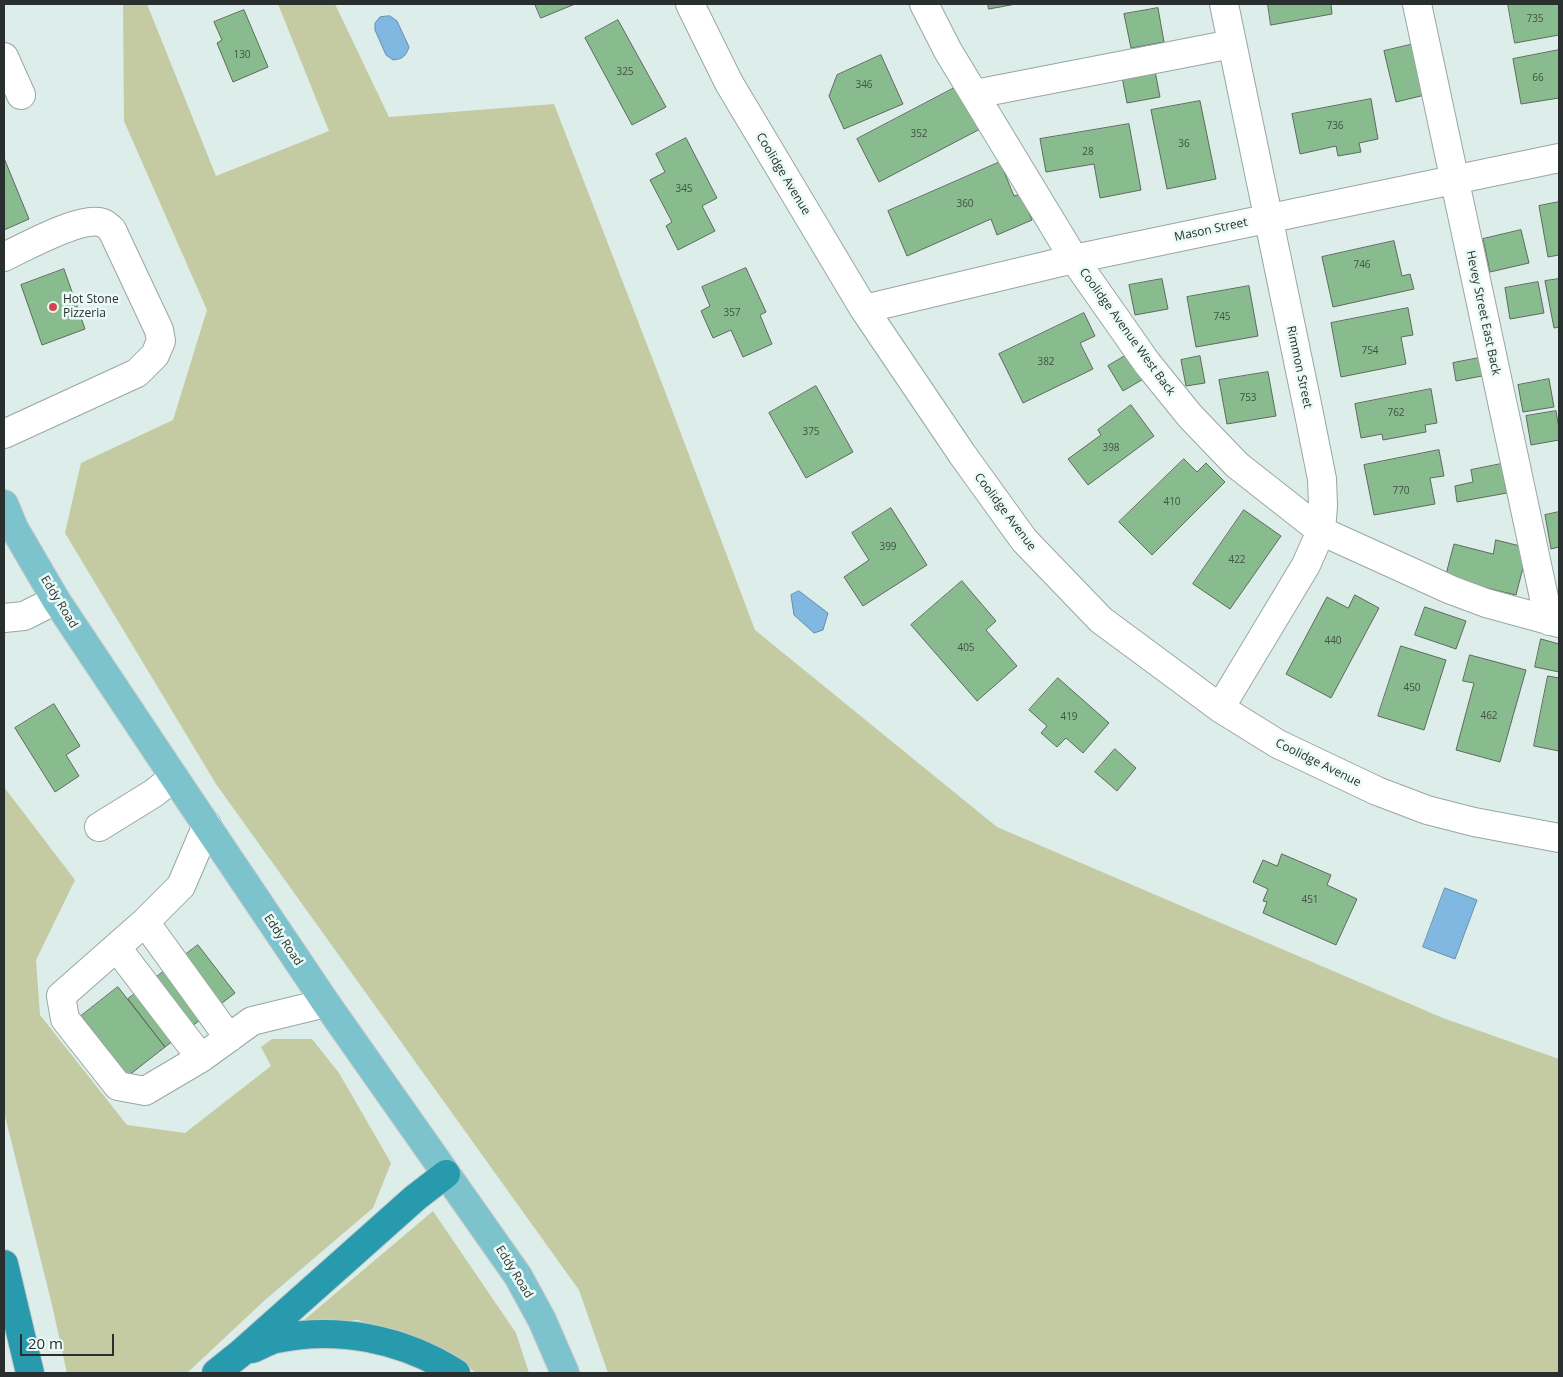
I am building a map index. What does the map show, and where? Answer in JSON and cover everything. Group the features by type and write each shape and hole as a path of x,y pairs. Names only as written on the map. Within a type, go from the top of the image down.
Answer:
{"highway":[{"path":"216,1373 241,1354 415,1198 446,1174"},
{"path":"4,1264 30,1373"},
{"path":"241,1354 275,1340 341,1334 376,1339 410,1350 442,1364 456,1373"}],"main road":[{"name":"Eddy Road","path":"4,504 14,528 56,600 326,1003 518,1276 542,1320 564,1373"}],"street":[{"name":"Coolidge Avenue","path":"690,4 729,83 864,309 962,454 1030,547 1101,620 1220,708 1278,744 1377,791 1427,810 1465,820 1559,838"},
{"name":"Coolidge Avenue West Back","path":"924,4 948,51 1074,259 1147,363 1190,416 1237,466 1321,531 1451,590 1486,603 1554,622"},
{"name":"Rimmon Street","path":"1220,708 1306,565 1321,531 1323,506 1322,479 1224,4"},
{"name":"Hevey Street East Back","path":"1417,4 1454,181 1554,622"},
{"path":"975,94 1232,44"},
{"path":"4,57 21,95"},
{"name":"Mason Street","path":"864,309 1074,259 1559,158"},
{"path":"4,257 72,226 84,222 95,221 104,223 112,230 159,330 161,340 156,355 137,373 4,434"},
{"path":"4,618 24,616 56,600"},
{"path":"99,827 154,793 174,777"},
{"path":"207,825 181,886 117,948 62,996 65,1019 118,1086 145,1092 201,1058 252,1021 326,1003"},
{"path":"144,922 229,1038"},
{"path":"117,948 201,1058"}],"green space":[{"path":"123,4 147,4 216,176 329,131 278,4 335,4 389,117 554,104 755,630 997,827 1443,1018 1559,1059 1559,1373 608,1373 579,1290 216,784 65,533 81,463 173,420 207,310 124,121"},
{"path":"4,787 75,880 36,960 40,1015 127,1125 185,1133 271,1066 261,1047 272,1039 312,1039 339,1073 391,1163 373,1208 265,1300 187,1373 67,1373 4,1112"},
{"path":"433,1211 516,1333 529,1373 476,1373 452,1355 358,1320 297,1326"}],"water":[{"path":"390,16 397,21 409,47 404,56 393,60 386,55 375,30 375,23 380,17"},
{"path":"799,591 828,613 823,630 814,633 794,615 791,595"},
{"path":"1445,888 1477,900 1455,959 1423,947"}],"building":[{"path":"535,4 575,4 541,18"},
{"path":"988,4 1016,4 989,9"},
{"path":"1268,4 1331,4 1332,14 1271,25"},
{"path":"1508,4 1559,4 1559,35 1515,43"},
{"path":"1158,8 1164,42 1131,48 1124,14"},
{"path":"244,10 268,67 233,82 217,43 222,40 214,22"},
{"path":"618,20 666,107 632,125 585,38"},
{"path":"1414,44 1425,95 1396,102 1384,51"},
{"path":"1559,50 1559,98 1521,104 1513,59"},
{"path":"881,55 903,104 844,129 829,96 837,75"},
{"path":"1155,71 1160,97 1127,103 1122,77"},
{"path":"960,85 982,128 879,182 857,139"},
{"path":"1371,99 1378,139 1359,143 1361,152 1338,156 1336,146 1300,154 1292,114"},
{"path":"1200,101 1216,179 1167,189 1151,110"},
{"path":"1129,124 1141,190 1100,198 1094,164 1046,172 1040,139"},
{"path":"686,138 717,198 702,206 715,231 678,250 666,226 672,222 650,180 665,172 656,154"},
{"path":"4,158 29,219 4,230"},
{"path":"1000,162 1014,196 1021,194 1032,220 997,235 991,219 907,256 888,211"},
{"path":"1559,202 1559,255 1548,257 1539,206"},
{"path":"1521,230 1529,263 1490,272 1483,239"},
{"path":"1394,241 1402,276 1410,274 1414,289 1333,307 1322,257"},
{"path":"746,268 766,312 760,315 772,344 743,357 731,330 713,338 701,311 710,306 702,287"},
{"name":"Hot Stone Pizzeria","path":"64,269 85,329 42,345 21,285"},
{"path":"1162,279 1168,309 1135,315 1129,285"},
{"path":"1559,279 1559,327 1554,328 1545,281"},
{"path":"1538,282 1544,313 1510,319 1505,288"},
{"path":"1249,286 1258,336 1196,347 1187,297"},
{"path":"1408,308 1413,335 1401,337 1406,364 1341,377 1331,323"},
{"path":"1084,313 1095,336 1080,343 1093,369 1023,403 999,354"},
{"path":"1130,353 1145,378 1123,391 1108,366"},
{"path":"1200,356 1205,383 1186,386 1181,360"},
{"path":"1479,358 1482,376 1456,381 1453,363"},
{"path":"1268,372 1276,416 1227,424 1219,380"},
{"path":"1549,379 1554,407 1523,412 1518,385"},
{"path":"816,386 853,452 806,478 769,413"},
{"path":"1431,389 1437,423 1425,425 1426,432 1383,440 1382,434 1361,438 1355,404"},
{"path":"1131,405 1154,436 1088,485 1068,459 1101,435 1098,430"},
{"path":"1556,411 1559,440 1531,445 1526,416"},
{"path":"1439,450 1444,476 1430,478 1435,504 1374,515 1364,465"},
{"path":"1184,459 1197,472 1206,463 1225,482 1152,555 1119,522"},
{"path":"1501,464 1507,493 1457,502 1455,486 1473,482 1471,470"},
{"path":"891,508 927,565 863,606 844,577 869,560 852,533"},
{"path":"1244,510 1281,536 1230,609 1193,584"},
{"path":"1559,512 1559,547 1551,549 1545,515"},
{"path":"1496,540 1528,548 1516,595 1445,578 1454,544 1493,554"},
{"path":"962,581 996,621 986,630 1017,666 977,701 911,625"},
{"path":"1355,595 1379,608 1331,698 1286,674 1327,597 1348,608"},
{"path":"1425,607 1466,621 1456,649 1415,635"},
{"path":"1541,639 1559,644 1559,672 1535,667"},
{"path":"1401,646 1446,660 1424,730 1378,716"},
{"path":"1470,655 1526,670 1500,762 1456,750 1474,683 1463,681"},
{"path":"1548,676 1559,678 1559,751 1534,746"},
{"path":"1058,678 1109,723 1083,753 1066,738 1057,747 1041,733 1047,726 1029,710"},
{"path":"54,704 80,746 66,755 79,776 55,792 15,728"},
{"path":"1115,749 1136,768 1117,791 1095,772"},
{"path":"1282,854 1331,875 1327,885 1357,899 1336,945 1263,913 1267,902 1263,901 1268,889 1253,882 1263,860 1277,866"},
{"path":"198,945 235,993 165,1047 128,999"},
{"path":"118,987 165,1047 128,1076 81,1016"}],"place":[{"name":"Hot Stone Pizzeria","path":"53,307"}]}
